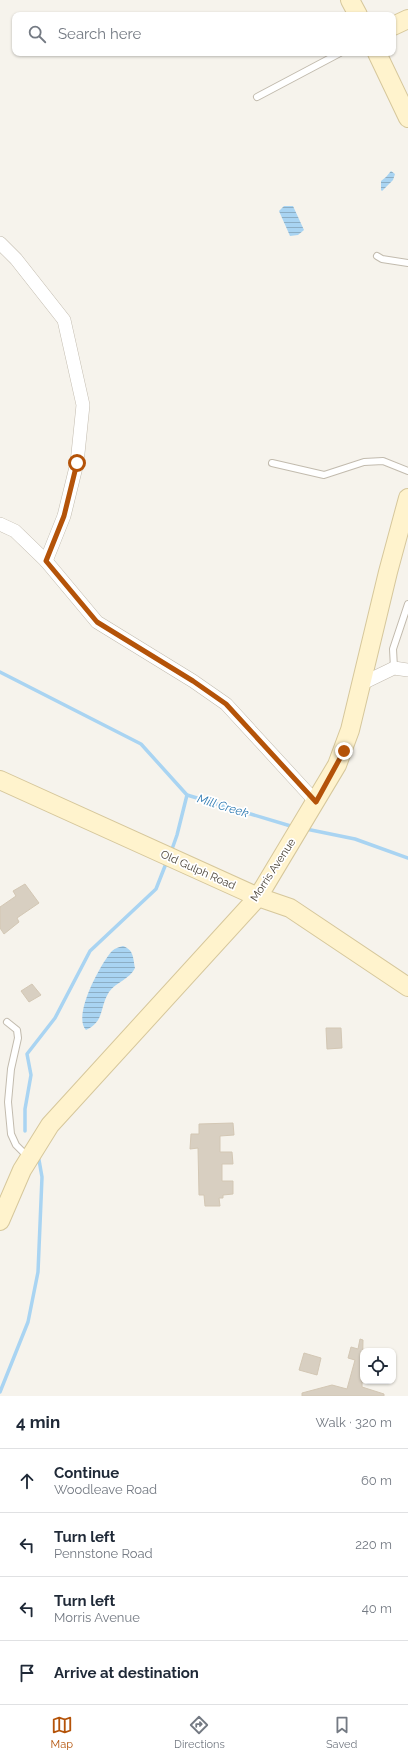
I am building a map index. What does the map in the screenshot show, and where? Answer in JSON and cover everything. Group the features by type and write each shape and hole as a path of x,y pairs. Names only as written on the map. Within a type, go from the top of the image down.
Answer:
{"street":[{"path":"350,0 356,12"},
{"path":"396,25 408,19"},
{"path":"378,56 408,118"},
{"path":"0,243 16,259 64,320 83,405 77,463 74,476 64,516 46,561"},
{"name":"Morris Avenue","path":"0,1221 28,1158 39,1140 60,1113 258,897 316,802 344,751 408,498"},
{"path":"0,524 15,531 46,561 97,622 193,681 226,704 316,802"},
{"path":"361,684 394,668 408,670"},
{"name":"Old Gulph Road","path":"0,780 258,897 290,908 408,986"}],"lane":[{"path":"257,97 334,56"},
{"path":"376,256 382,259 408,263"},
{"path":"272,463 324,475 364,462 383,461 408,471"},
{"path":"394,668 393,649 408,604"},
{"path":"7,1022 17,1030 18,1038 8,1102 12,1134 16,1145 28,1158"}],"water":[{"path":"391,171 395,174 393,180 382,191 381,181"},
{"path":"284,206 293,206 304,230 298,235 290,236 279,211"},
{"path":"123,946 131,952 135,968 130,975 109,992 96,1023 86,1030 83,1023 83,1013 85,1002 95,978 101,966 113,950"}],"building":[{"path":"25,884 39,903 17,918 19,922 4,934 0,928 0,907 16,896 13,891"},
{"path":"32,984 41,995 29,1002 21,991"},
{"path":"326,1028 341,1028 342,1048 327,1049"},
{"path":"233,1123 234,1135 220,1136 220,1152 232,1152 233,1164 222,1164 222,1181 233,1181 233,1194 223,1195 223,1198 219,1198 220,1206 205,1206 204,1195 199,1195 198,1148 190,1149 191,1134 199,1134 199,1124"},
{"path":"360,1339 363,1340 363,1348 360,1348 360,1384 362,1384 362,1387 384,1394 384,1396 302,1396 302,1393 332,1385 347,1389 355,1360 348,1358 351,1347 358,1349"},
{"path":"304,1353 321,1358 317,1375 299,1370"}],"waterway":[{"name":"Mill Creek","path":"0,672 141,744 187,795 294,827"},
{"path":"171,852 187,795"},
{"name":"Mill Creek","path":"306,829 355,839 408,858"},
{"path":"25,1131 25,1109 31,1075 27,1054 55,1018 90,951 156,889 167,861"},
{"path":"0,1392 28,1322 38,1272 42,1177 39,1160"}],"route":[{"path":"77,463 64,516 46,561 97,622 193,681 226,704 316,802 344,751"}]}
